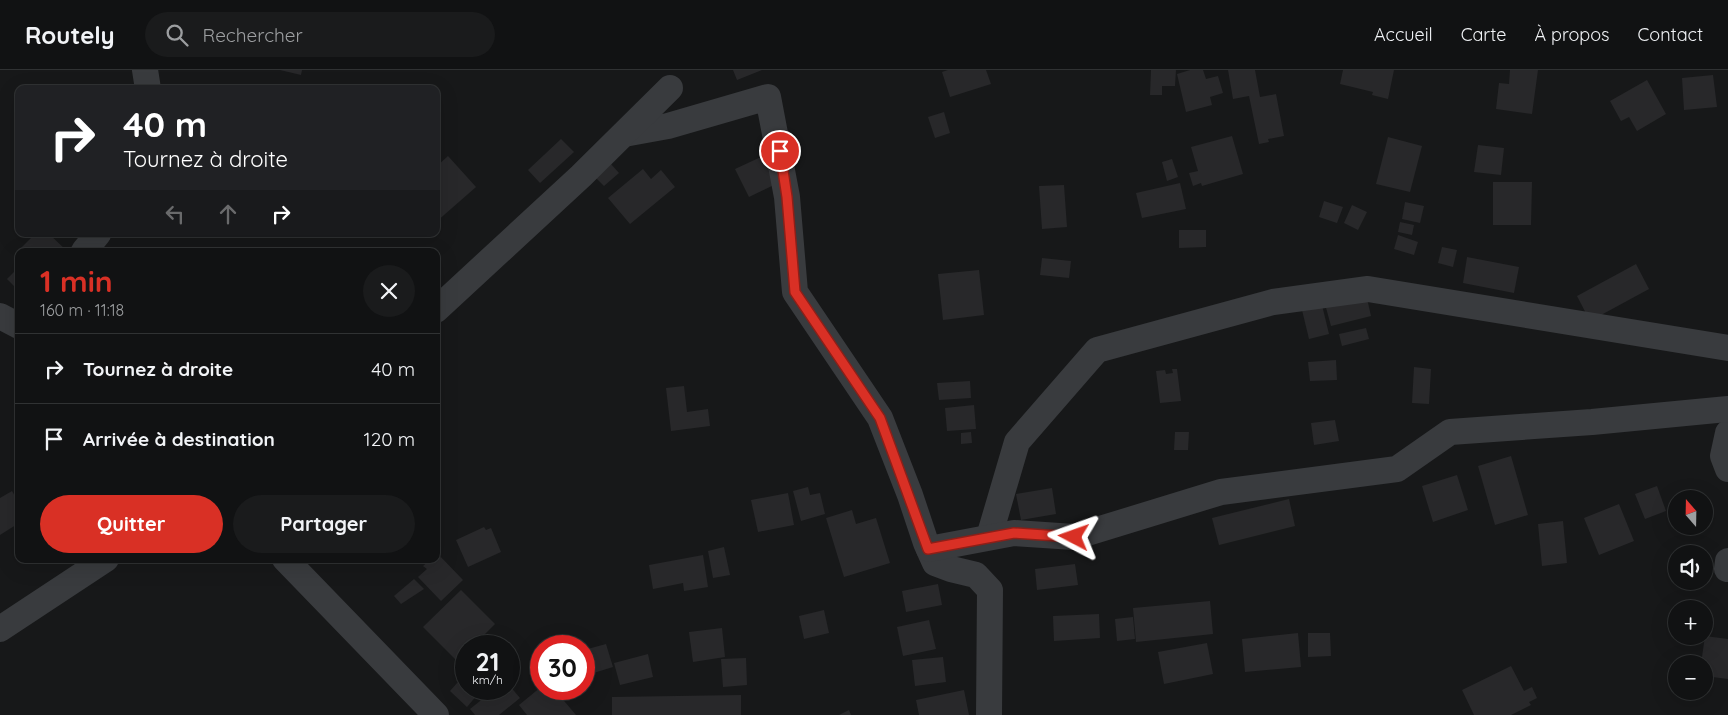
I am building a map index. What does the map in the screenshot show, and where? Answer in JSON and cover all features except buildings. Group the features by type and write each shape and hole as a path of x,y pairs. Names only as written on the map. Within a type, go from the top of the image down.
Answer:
{"street":[{"path":"145,70 147,85"},
{"path":"440,306 624,134 670,88"},
{"path":"624,134 668,126 768,97 780,151 787,197 795,292 880,418 928,549 935,563 976,575 990,590 989,715"},
{"path":"86,248 96,237"},
{"path":"989,537 1017,442 1097,350 1272,302 1368,288 1728,348"},
{"path":"0,316 15,324"},
{"path":"928,549 1014,533 1074,537 1221,492 1397,468 1450,432 1592,422 1728,409"},
{"path":"1728,433 1723,456 1728,469"},
{"path":"0,628 100,563"},
{"path":"289,563 436,715"}],"route":[{"path":"780,151 787,197 795,292 880,418 910,495 928,549 1014,533 1074,537"}]}
